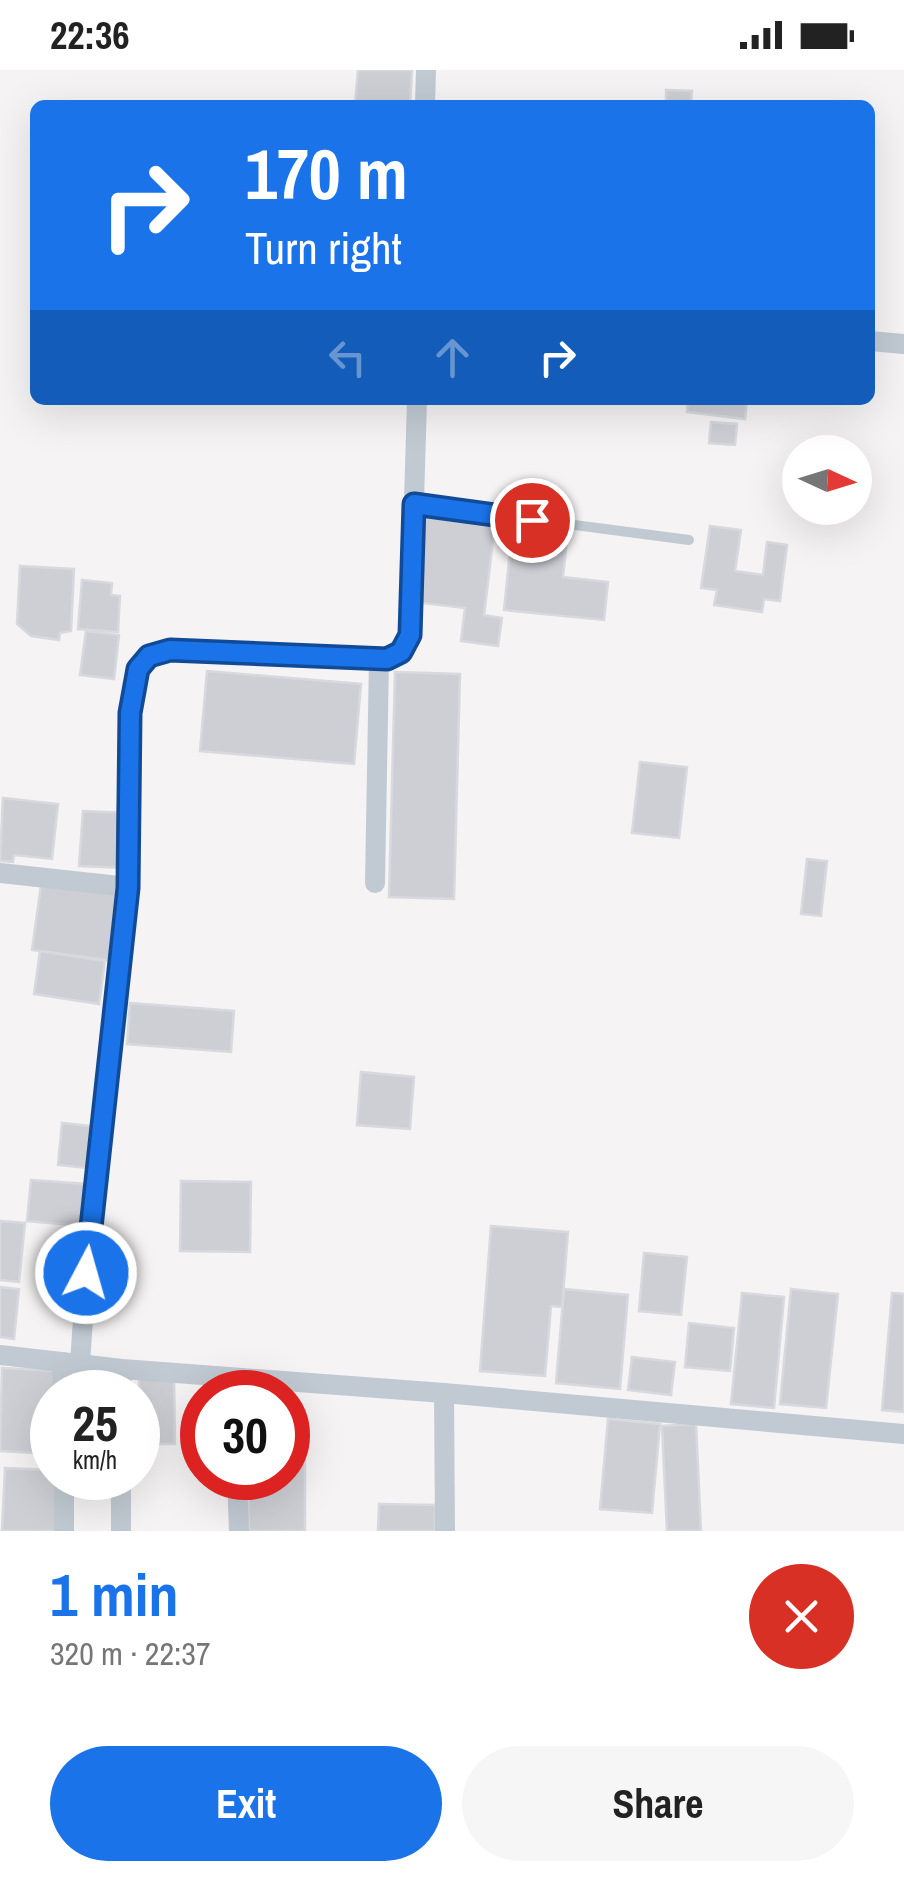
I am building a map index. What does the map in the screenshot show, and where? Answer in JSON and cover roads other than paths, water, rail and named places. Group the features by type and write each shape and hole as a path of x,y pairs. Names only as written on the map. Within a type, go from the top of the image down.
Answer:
{"street":[{"path":"425,100 426,70"},
{"path":"875,341 904,344"},
{"path":"69,1370 86,1273 128,888 130,713 138,669 143,661 170,650 379,660 401,652 410,635 417,405"},
{"path":"374,883 379,660"},
{"path":"0,873 128,888"},
{"path":"0,1355 180,1377"},
{"path":"310,1388 444,1393 904,1434"},
{"path":"444,1393 444,1531"},
{"path":"64,1500 64,1531"},
{"path":"121,1500 121,1531"},
{"path":"238,1500 239,1531"}],"lane":[{"path":"414,504 689,540"}]}
